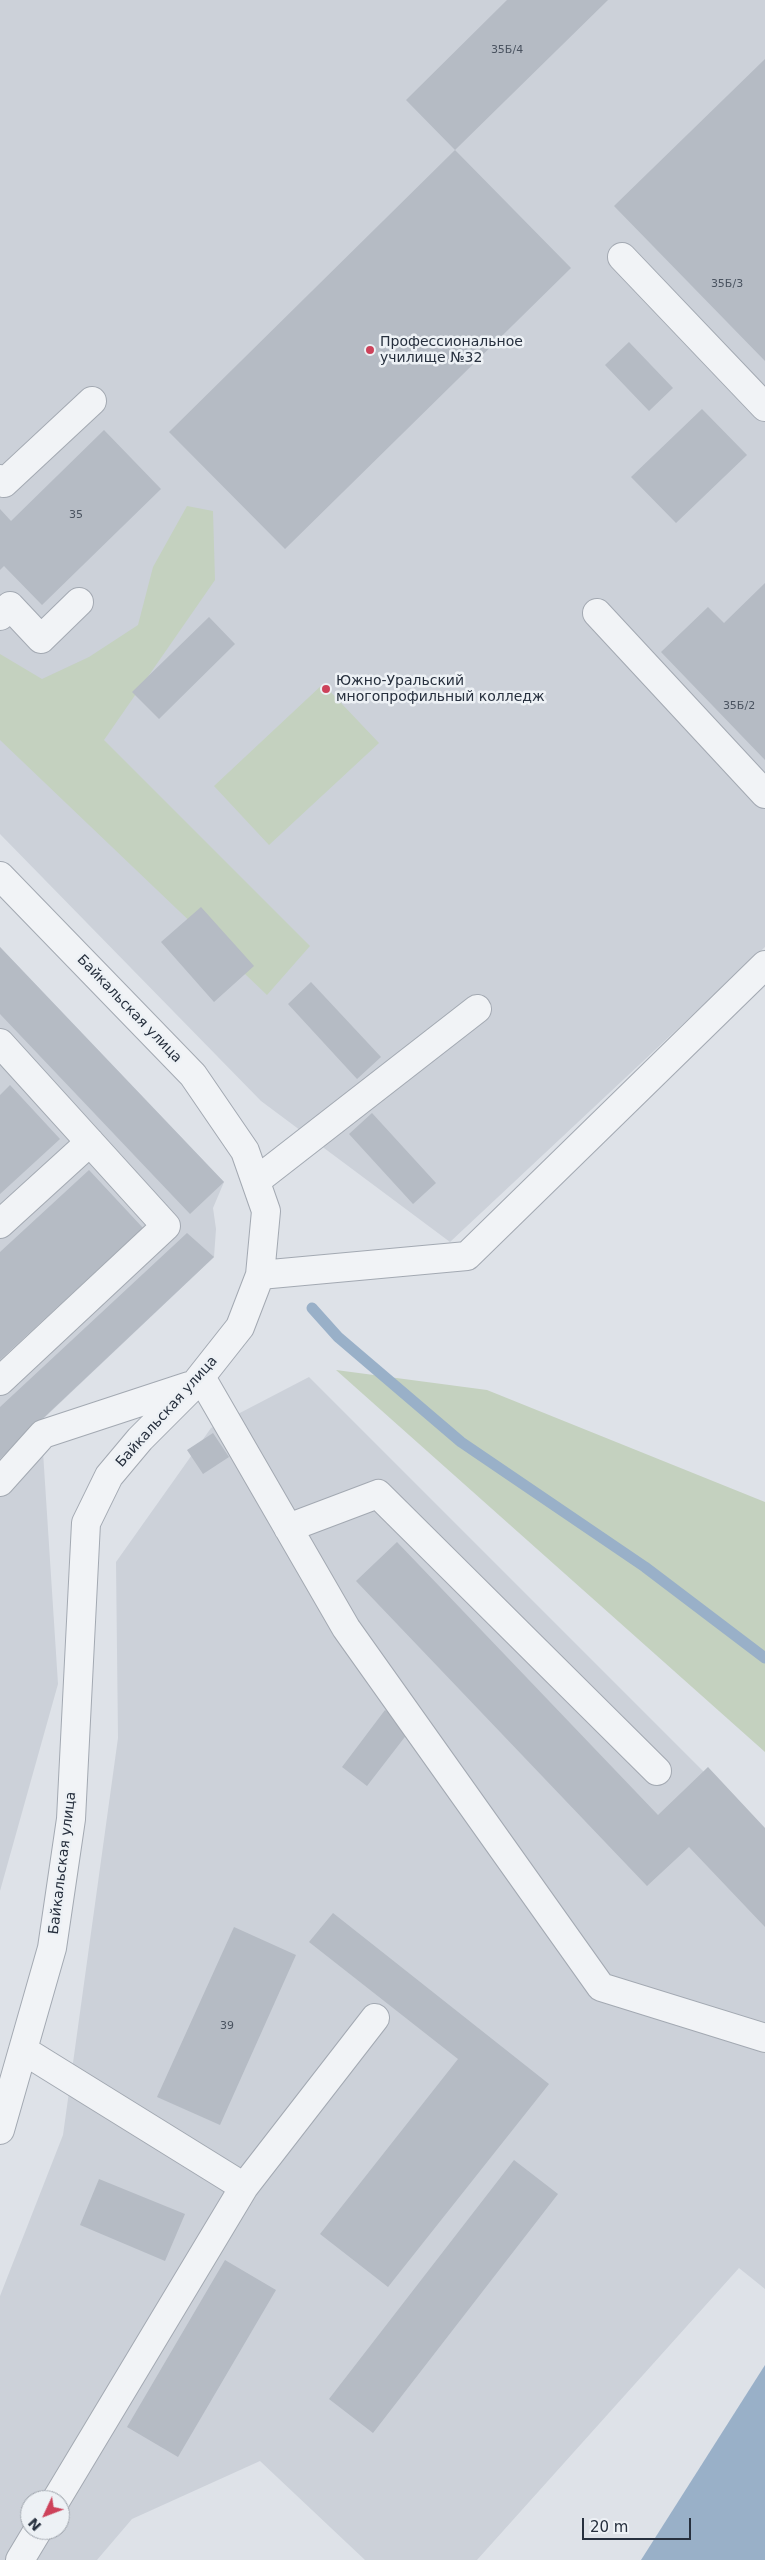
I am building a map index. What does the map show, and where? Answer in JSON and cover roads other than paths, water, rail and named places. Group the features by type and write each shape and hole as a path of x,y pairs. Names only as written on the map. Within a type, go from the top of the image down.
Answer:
{"street":[{"path":"622,257 765,407"},
{"path":"0,479 4,483 92,401"},
{"path":"0,616 10,606 42,639 79,602"},
{"path":"597,613 765,794"},
{"name":"Байкальская улица","path":"0,2130 52,1948 71,1819 86,1522 110,1476 140,1438 198,1381 240,1328 260,1275 266,1211 244,1151 194,1075 1,880"},
{"path":"260,1275 466,1256 765,965"},
{"path":"256,1182 476,1009"},
{"path":"0,1381 166,1226 90,1142 5,1058"},
{"path":"0,1224 90,1142"},
{"path":"0,1482 44,1434 198,1381 288,1528 346,1628 601,1987 765,2038"},
{"path":"288,1528 378,1494 657,1771"},
{"path":"62,2490 244,2187 375,2018"},
{"path":"23,2050 244,2187"},
{"path":"20,2560 32,2540"}],"water":[{"path":"765,2365 765,2560 641,2560"}],"waterway":[{"path":"312,1308 338,1337 461,1442 645,1567 765,1658"}],"place":[{"name":"Профессиональное училище №32","path":"370,350"},
{"name":"Южно-Уральский многопрофильный колледж","path":"326,689"}]}
